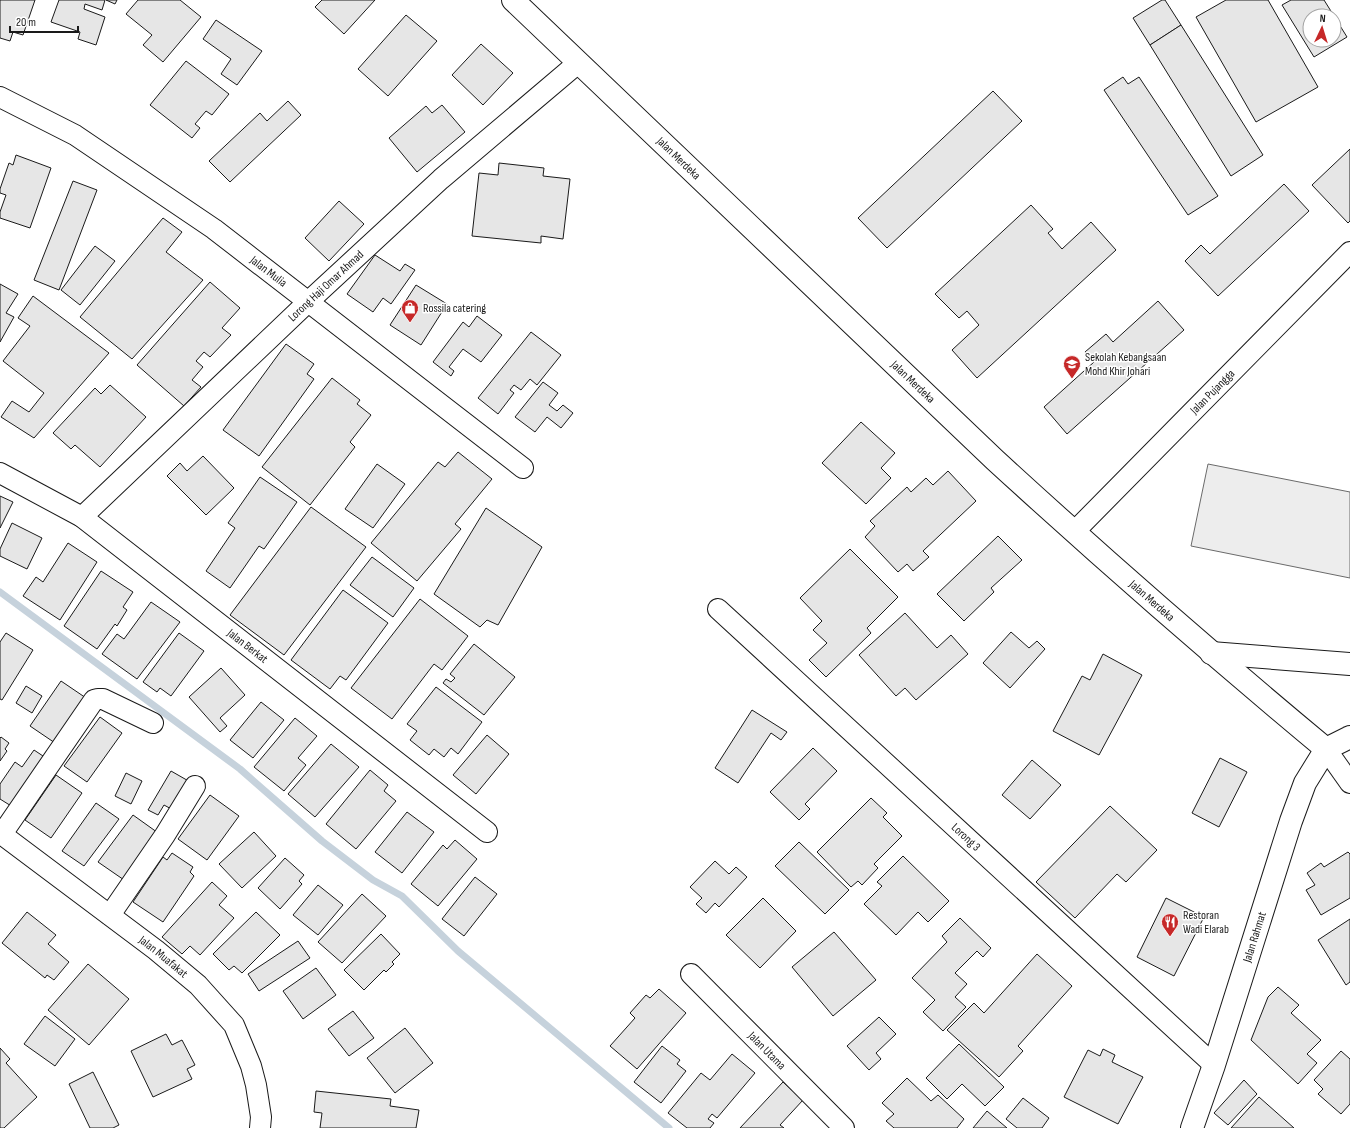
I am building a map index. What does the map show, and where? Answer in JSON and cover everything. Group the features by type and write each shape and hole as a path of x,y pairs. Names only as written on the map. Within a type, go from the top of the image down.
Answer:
{"street":[{"name":"Jalan Merdeka","path":"513,0 995,460 1211,653 1326,749"},
{"name":"Lorong Haji Omar Ahmad","path":"82,517 309,301 441,179 578,63"},
{"name":"Jalan Mulia","path":"0,98 75,135 214,229 523,468"},
{"name":"Jalan Pujangga","path":"1074,532 1350,252"},
{"name":"Jalan Berkat","path":"0,473 82,517 487,832"},
{"name":"Lorong 3","path":"718,609 1214,1065"},
{"path":"1211,653 1350,664"},
{"path":"1,834 94,700 102,699 153,723"},
{"path":"1350,737 1326,749 1350,783"},
{"name":"Jalan Rahmat","path":"1192,1128 1214,1065 1291,821 1306,783 1326,749"},
{"path":"110,915 165,835 195,786"},
{"name":"Jalan Muafakat","path":"1,834 156,950 198,985 234,1025 256,1085 260,1128"},
{"name":"Jalan Utama","path":"691,974 844,1128"}],"shaded area":[{"path":"1208,464 1350,492 1350,578 1191,546"}],"building":[{"path":"0,0 35,0 23,35 13,32 10,41 0,38"},
{"path":"59,0 105,0 102,10 85,4 84,9 105,17 96,45 78,39 80,32 51,22"},
{"path":"106,0 117,0 115,4"},
{"path":"138,0 180,0 201,17 163,62 143,45 152,35 126,14"},
{"path":"322,0 375,0 344,34 315,7"},
{"path":"1162,0 1165,0 1181,25 1150,45 1133,18"},
{"path":"1226,0 1268,0 1318,87 1256,122 1196,17"},
{"path":"1291,0 1324,0 1329,8 1302,8 1302,38 1282,5"},
{"path":"406,15 437,41 388,96 358,69"},
{"path":"216,20 262,51 237,85 221,74 231,59 203,39"},
{"path":"1181,25 1263,155 1231,176 1150,45"},
{"path":"1342,29 1347,37 1342,40"},
{"path":"481,44 513,73 483,105 452,75"},
{"path":"1308,48 1329,48 1314,57"},
{"path":"186,61 229,94 212,115 206,111 195,124 200,128 192,138 150,105"},
{"path":"1123,77 1128,84 1139,77 1218,196 1188,215 1104,90"},
{"path":"993,91 1022,121 887,248 858,218"},
{"path":"288,101 301,115 230,182 209,161 260,113 267,121"},
{"path":"442,105 465,132 417,172 389,138 426,106 432,113"},
{"path":"1350,149 1350,221 1348,223 1312,185"},
{"path":"16,155 51,168 30,228 0,218 0,212 6,195 0,193 0,189 9,163 13,165"},
{"path":"499,163 544,168 543,176 570,179 563,239 541,236 541,243 472,236 479,173 498,175"},
{"path":"73,181 97,190 59,290 34,280"},
{"path":"1284,184 1309,211 1218,296 1185,261 1201,245 1210,254"},
{"path":"339,201 364,224 329,261 305,238"},
{"path":"1031,205 1053,229 1048,233 1062,249 1091,222 1116,250 977,378 952,350 979,325 967,311 959,318 935,294"},
{"path":"163,218 182,232 166,252 203,280 132,359 80,317"},
{"path":"95,246 115,261 80,305 61,290"},
{"path":"375,255 400,271 405,264 415,270 391,304 383,298 373,312 347,294"},
{"path":"210,282 240,308 222,328 231,335 210,357 204,352 196,361 203,367 192,380 201,387 184,406 137,365"},
{"path":"0,284 18,294 6,313 14,317 0,342"},
{"path":"416,285 447,304 421,345 390,325"},
{"path":"33,296 109,353 34,438 1,417 12,401 29,412 44,393 3,361 30,326 18,318"},
{"path":"1158,301 1184,330 1067,434 1044,407 1094,362 1085,352 1106,334 1113,342"},
{"path":"477,316 502,335 481,362 463,349 449,367 454,371 451,376 433,362 463,322 469,327"},
{"path":"531,332 561,355 537,385 530,379 521,390 514,385 510,390 514,393 498,414 478,398"},
{"path":"286,344 314,364 307,374 314,379 259,456 223,430"},
{"path":"332,378 360,400 357,404 371,415 350,442 355,447 310,505 262,467"},
{"path":"543,382 558,393 549,405 557,411 563,405 573,413 561,428 547,417 535,432 515,417"},
{"path":"110,385 146,417 100,467 75,445 71,449 53,433 95,388 101,394"},
{"path":"861,422 895,453 881,468 891,478 866,504 822,463"},
{"path":"458,452 492,479 455,524 461,529 417,581 371,543 438,462 445,467"},
{"path":"203,456 234,488 206,515 167,476 180,463 187,471"},
{"path":"377,464 405,484 373,528 345,509"},
{"path":"948,471 976,501 923,551 929,557 913,571 907,564 898,572 865,537 875,526 870,521 907,487 911,492 926,478 933,485"},
{"path":"260,477 297,502 264,549 259,546 230,588 206,571 235,528 228,523"},
{"path":"0,496 13,502 0,528"},
{"path":"311,507 366,547 284,655 230,615"},
{"path":"486,508 542,547 498,625 487,620 480,627 434,594"},
{"path":"12,523 42,538 27,569 0,556 0,549"},
{"path":"998,536 1022,560 991,588 994,592 964,621 937,594"},
{"path":"68,543 97,562 60,620 23,596 36,577 43,582"},
{"path":"850,549 898,597 867,628 871,633 826,677 809,660 827,643 813,630 822,621 800,598"},
{"path":"372,557 414,588 393,617 350,585"},
{"path":"101,571 133,592 123,607 127,610 117,626 115,624 97,649 64,626"},
{"path":"343,590 388,623 346,680 340,676 330,689 291,660"},
{"path":"420,599 468,636 442,670 434,664 392,719 351,688"},
{"path":"151,602 180,622 137,679 102,654 117,634 124,639"},
{"path":"905,613 937,648 951,635 968,654 916,700 905,688 896,696 859,655"},
{"path":"1011,632 1029,648 1037,641 1045,649 1010,688 983,663"},
{"path":"6,633 33,650 2,700 0,699 0,642"},
{"path":"179,633 204,651 171,696 160,688 157,692 143,682"},
{"path":"474,644 515,677 484,715 443,683 446,679 451,682 455,678 450,674"},
{"path":"1103,654 1142,675 1099,755 1053,731 1082,676 1090,680"},
{"path":"221,668 245,695 220,718 227,726 220,732 189,697"},
{"path":"61,681 89,700 58,745 30,726"},
{"path":"26,686 42,696 32,713 16,703"},
{"path":"436,687 482,722 458,754 451,748 444,757 434,749 429,755 410,740 417,731 407,724"},
{"path":"261,702 284,720 253,758 230,740"},
{"path":"752,710 787,732 781,740 771,733 738,783 715,768"},
{"path":"100,717 122,733 87,782 64,766"},
{"path":"295,718 317,736 298,758 306,765 284,791 254,767"},
{"path":"487,735 509,754 476,794 453,775"},
{"path":"1,737 9,743 5,749 7,751 0,761 0,738"},
{"path":"331,744 359,767 315,817 288,794"},
{"path":"813,748 837,771 805,804 810,809 799,820 770,792"},
{"path":"34,750 49,760 16,809 0,799 0,784 15,762 22,767"},
{"path":"1220,758 1247,772 1219,827 1192,813"},
{"path":"1032,760 1061,785 1030,819 1002,795"},
{"path":"370,770 388,785 384,791 396,801 356,849 326,824"},
{"path":"171,771 192,783 175,811 164,805 158,815 148,810"},
{"path":"126,773 142,781 131,804 115,796"},
{"path":"56,775 82,793 51,838 25,820"},
{"path":"210,795 239,816 207,860 178,839"},
{"path":"871,798 887,813 883,817 902,836 874,864 878,868 862,885 858,881 851,887 817,852"},
{"path":"96,803 119,819 84,866 62,851"},
{"path":"1110,806 1157,850 1126,882 1117,874 1075,918 1036,882"},
{"path":"407,812 434,832 402,873 375,852"},
{"path":"133,815 161,835 127,882 98,862"},
{"path":"254,832 276,856 242,888 219,864"},
{"path":"455,840 477,859 438,906 411,884 443,845 447,849"},
{"path":"799,842 849,890 825,914 775,866"},
{"path":"1348,852 1350,854 1350,898 1321,915 1306,890 1315,885 1307,873 1321,863 1324,867"},
{"path":"172,853 193,867 190,872 194,876 163,922 133,902 163,857 167,860"},
{"path":"903,856 949,901 928,922 918,912 896,935 864,904 882,886 877,882"},
{"path":"285,858 304,875 299,881 302,884 280,909 258,888"},
{"path":"715,861 729,874 736,867 747,877 719,907 715,903 706,913 696,904 702,898 690,887"},
{"path":"475,877 497,894 464,936 442,919"},
{"path":"212,882 227,896 219,905 234,918 200,955 190,946 182,954 162,937"},
{"path":"318,885 343,905 318,935 293,915"},
{"path":"362,894 386,916 342,963 318,942"},
{"path":"763,898 796,931 760,968 726,935"},
{"name":"Restoran Wadi Elarab","path":"1166,898 1204,917 1174,976 1137,957"},
{"path":"27,912 56,935 48,944 69,962 54,980 47,975 45,978 2,943"},
{"path":"256,912 280,935 242,973 234,966 229,970 213,954"},
{"path":"960,918 991,948 983,957 977,951 955,973 967,984 955,997 966,1007 943,1031 923,1012 935,1000 912,978 947,942 942,936"},
{"path":"1350,919 1350,982 1346,985 1318,940"},
{"path":"834,932 876,980 833,1016 792,967"},
{"path":"381,934 400,954 392,962 394,964 386,972 384,970 364,990 344,970"},
{"path":"298,941 310,958 259,991 248,974"},
{"path":"1037,954 1072,986 1018,1046 1023,1051 999,1077 947,1030 974,1003 984,1013"},
{"path":"88,964 129,999 89,1045 48,1010"},
{"path":"316,968 336,995 303,1019 283,991"},
{"path":"1278,987 1299,1005 1291,1013 1321,1040 1307,1054 1317,1063 1298,1084 1251,1040 1268,997"},
{"path":"659,989 686,1013 637,1069 610,1046 635,1018 630,1013 646,995 650,998"},
{"path":"353,1011 374,1038 349,1056 328,1029"},
{"path":"45,1016 75,1039 55,1066 24,1044"},
{"path":"879,1017 896,1034 876,1053 881,1059 869,1070 847,1046"},
{"path":"405,1028 433,1063 395,1093 367,1058"},
{"path":"166,1034 172,1045 182,1040 195,1065 187,1069 192,1079 153,1097 131,1051"},
{"path":"959,1044 1004,1087 985,1106 962,1084 947,1099 926,1078"},
{"path":"662,1046 680,1060 677,1064 686,1071 661,1103 634,1082"},
{"path":"0,1048 10,1059 6,1063 37,1097 4,1128 0,1128"},
{"path":"1103,1049 1115,1055 1112,1062 1143,1077 1118,1124 1064,1097 1088,1050 1100,1056"},
{"path":"1341,1051 1350,1059 1350,1104 1341,1114 1318,1094 1323,1089 1314,1080"},
{"path":"732,1054 755,1073 717,1118 712,1114 708,1119 714,1123 710,1128 687,1128 668,1113 701,1073 710,1080"},
{"path":"93,1072 119,1125 113,1128 90,1128 69,1084"},
{"path":"907,1078 931,1101 938,1095 964,1119 957,1128 894,1128 886,1121 894,1114 882,1103"},
{"path":"1244,1080 1257,1094 1228,1125 1214,1113"},
{"path":"783,1082 803,1100 780,1125 784,1128 740,1128"},
{"path":"316,1091 391,1099 390,1106 419,1110 416,1128 320,1128 322,1113 314,1112"},
{"path":"1259,1097 1294,1128 1231,1128"},
{"path":"1023,1098 1049,1118 1042,1128 1017,1128 1006,1119"},
{"path":"987,1111 1007,1128 973,1128"}],"waterway":[{"path":"0,592 240,769 322,841 373,880 402,896 458,951 669,1128"}],"place":[{"name":"Rossila catering","path":"410,323"},
{"name":"Sekolah Kebangsaan Mohd Khir Johari","path":"1072,379"},
{"name":"Restoran Wadi Elarab","path":"1170,937"}]}
